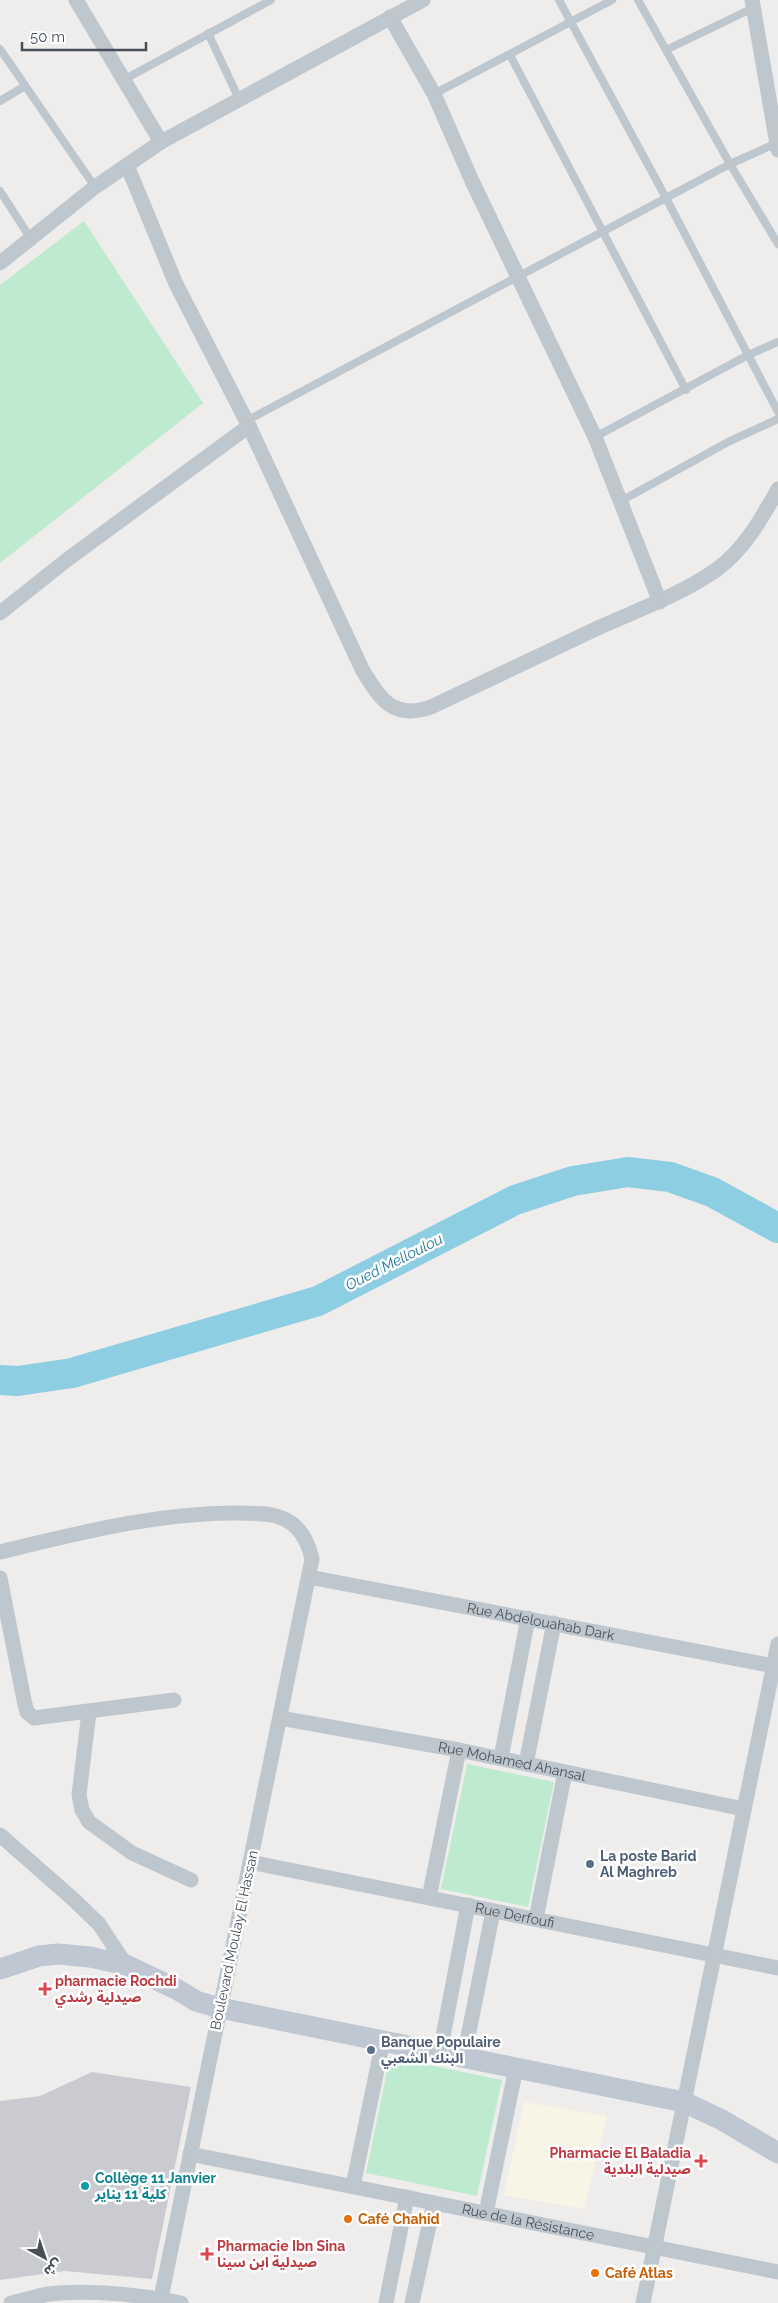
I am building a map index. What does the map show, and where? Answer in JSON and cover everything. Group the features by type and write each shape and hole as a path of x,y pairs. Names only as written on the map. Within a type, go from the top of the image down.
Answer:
{"main road":[{"path":"0,1969 39,1956 58,1954 90,1957 126,1965 178,1990 196,2001 220,2008 684,2102 722,2120 778,2153"}],"street":[{"path":"0,264 95,187 161,142 422,0"},
{"path":"79,1 161,142"},
{"path":"752,4 778,146"},
{"path":"390,17 434,94 472,180 595,437 660,602"},
{"path":"127,165 176,284 248,424 362,669 372,686 394,708 403,712 416,712 432,707 601,627 660,602 717,569 740,548 762,518 778,489"},
{"path":"0,613 68,559 248,424"},
{"name":"Boulevard Moulay El Hassan","path":"0,1552 104,1527 226,1513 270,1514 284,1518 297,1528 308,1541 312,1559 160,2301"},
{"name":"Rue Abdelouahab Dark","path":"309,1577 774,1666"},
{"path":"0,1578 27,1712 34,1718 174,1700"},
{"path":"501,1758 528,1618"},
{"path":"526,1764 554,1623"},
{"path":"643,2303 778,1644"},
{"path":"89,1712 79,1795 82,1810 89,1822 132,1852 191,1880"},
{"name":"Rue Mohamed Ahansal","path":"280,1718 501,1758 744,1810"},
{"path":"429,1898 459,1750"},
{"path":"536,1919 565,1772"},
{"path":"0,1835 99,1924 126,1965"},
{"name":"Rue Derfoufi","path":"250,1862 778,1968"},
{"path":"440,2052 468,1906"},
{"path":"464,2057 493,1910"},
{"path":"353,2186 383,2041"},
{"path":"486,2213 516,2068"},
{"name":"Rue de la Résistance","path":"190,2154 778,2272"},
{"path":"386,2303 407,2197"},
{"path":"412,2303 434,2203"},
{"path":"12,2303 50,2294 90,2293 181,2303"}],"lane":[{"path":"125,78 272,0"},
{"path":"559,0 666,198 778,412"},
{"path":"434,94 612,0"},
{"path":"638,0 730,164 778,244"},
{"path":"666,50 752,4"},
{"path":"208,33 239,99"},
{"path":"0,49 95,187"},
{"path":"510,55 686,390"},
{"path":"0,101 25,86"},
{"path":"248,424 519,276 730,164 778,146"},
{"path":"0,191 31,239"},
{"path":"595,437 686,390 748,355 778,342"},
{"path":"621,501 728,442 778,418"}],"shaded area":[{"path":"524,2102 607,2116 584,2209 504,2195"}],"green space":[{"path":"84,221 203,403 0,563 0,285"},
{"path":"467,1764 554,1782 528,1907 441,1889"},
{"path":"390,2057 502,2080 477,2196 366,2173"}],"building":[{"name":"Collège 11 Janvier كلية 11 يناير","path":"92,2072 191,2087 152,2279 65,2271 0,2280 0,2101 40,2096"}],"waterway":[{"name":"Oued Melloulou","path":"0,1380 18,1381 72,1373 318,1301 515,1200 573,1181 628,1172 670,1177 712,1192 778,1228"}],"place":[{"name":"La poste Barid Al Maghreb","path":"590,1864"},
{"name":"pharmacie Rochdi صيدلية رشدي","path":"45,1989"},
{"name":"Banque Populaire البنك الشعبي","path":"371,2050"},
{"name":"Pharmacie El Baladia صيدلية البلدية","path":"701,2161"},
{"name":"Collège 11 Janvier كلية 11 يناير","path":"85,2186"},
{"name":"Café Chahid","path":"348,2219"},
{"name":"Pharmacie Ibn Sina صيدلية ابن سينا","path":"207,2254"},
{"name":"Café Atlas","path":"595,2273"}]}
